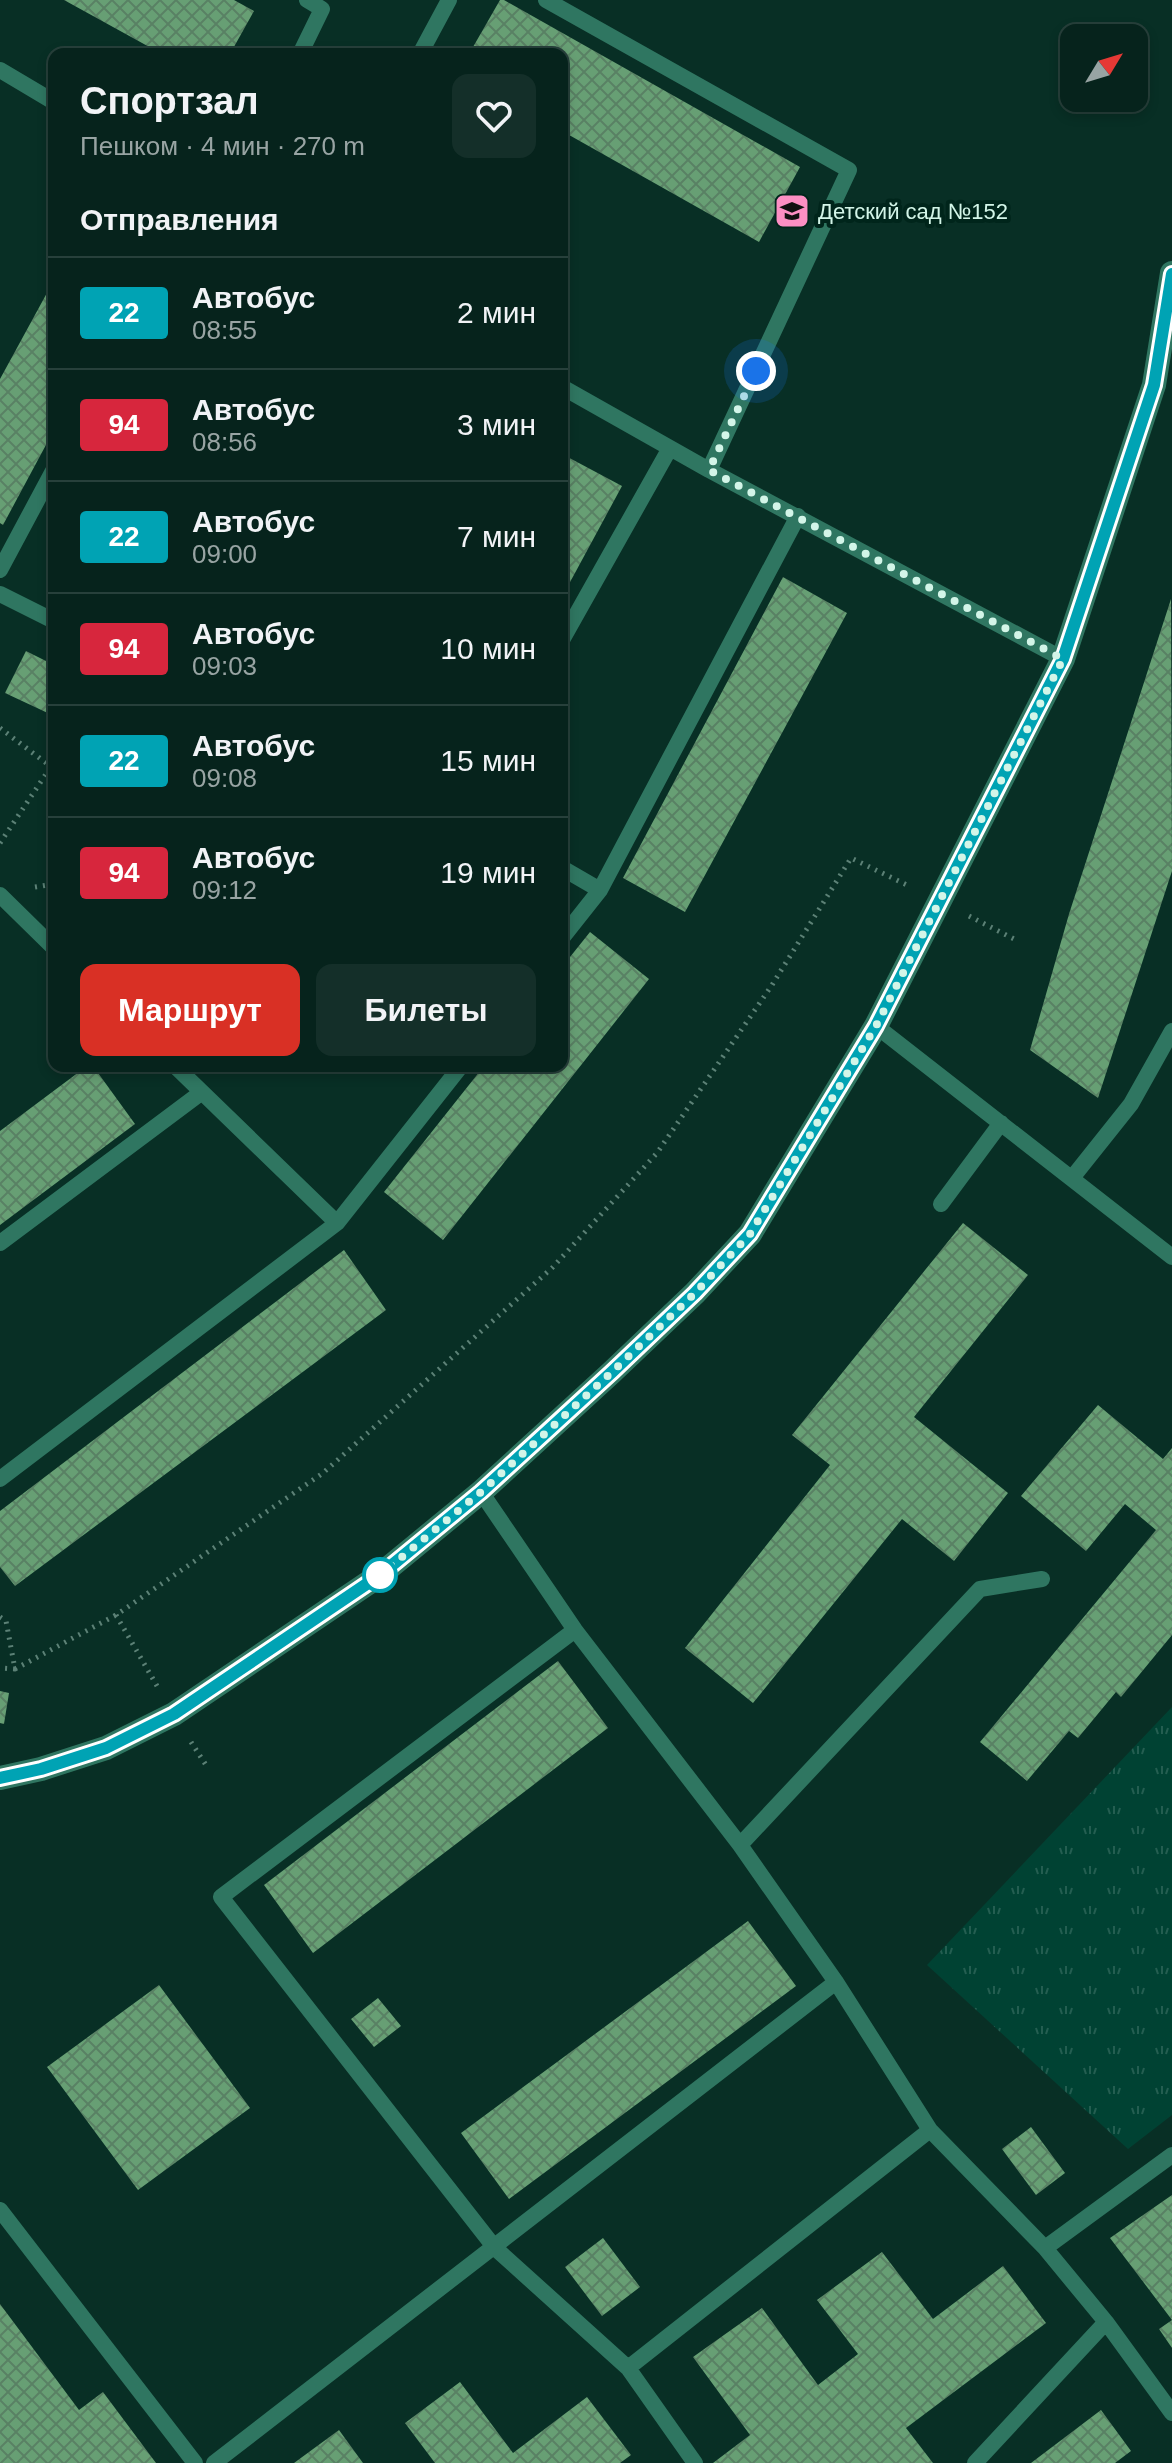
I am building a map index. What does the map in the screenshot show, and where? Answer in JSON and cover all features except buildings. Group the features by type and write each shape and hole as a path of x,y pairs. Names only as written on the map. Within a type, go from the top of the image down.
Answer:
{"street":[{"path":"0,1778 41,1769 106,1748 174,1714 380,1575 481,1492 695,1293 750,1234 876,1026 1063,659 1154,385 1172,273"}],"lane":[{"path":"303,48 322,9 307,0"},
{"path":"423,48 449,0"},
{"path":"546,0 849,170 709,470"},
{"path":"0,70 48,98"},
{"path":"568,390 709,470 1063,659"},
{"path":"568,629 670,448"},
{"path":"0,570 48,480"},
{"path":"568,930 600,890 798,516"},
{"path":"0,594 48,618"},
{"path":"568,871 600,890"},
{"path":"0,895 48,942"},
{"path":"876,1026 1172,1257"},
{"path":"1072,1178 1131,1104 1172,1031"},
{"path":"181,1072 337,1223"},
{"path":"0,1479 337,1223 456,1072"},
{"path":"0,1243 202,1092"},
{"path":"941,1204 1001,1123"},
{"path":"481,1492 575,1630 740,1845 836,1982 930,2130 1045,2248 1106,2322 1172,2413"},
{"path":"740,1845 980,1589 1042,1579"},
{"path":"575,1630 221,1897 495,2248 628,2368 694,2463"},
{"path":"214,2463 836,1982"},
{"path":"628,2368 930,2130"},
{"path":"1045,2248 1172,2155"},
{"path":"0,2210 195,2463"},
{"path":"975,2463 1106,2322"}],"path":[{"path":"0,728 48,762"},
{"path":"0,843 48,773"},
{"path":"0,1668 15,1669 116,1615 323,1473 553,1267 657,1153 772,985 851,858 1014,939"},
{"path":"116,1615 206,1765"},
{"path":"0,1617 6,1621 15,1669"}],"green space":[{"path":"1172,1707 1172,2115 1128,2149 927,1965"}],"bus line":[{"name":"22","path":"0,1778 41,1769 106,1748 174,1714 380,1575 481,1492 612,1372 695,1293 750,1234 876,1026 1063,659 1154,385 1172,274"}],"place":[{"name":"Детский сад №152","path":"792,211"}],"route":[{"path":"380,1575 481,1492 612,1372 695,1293 750,1234 876,1026 1063,659 709,470 756,371"}]}
